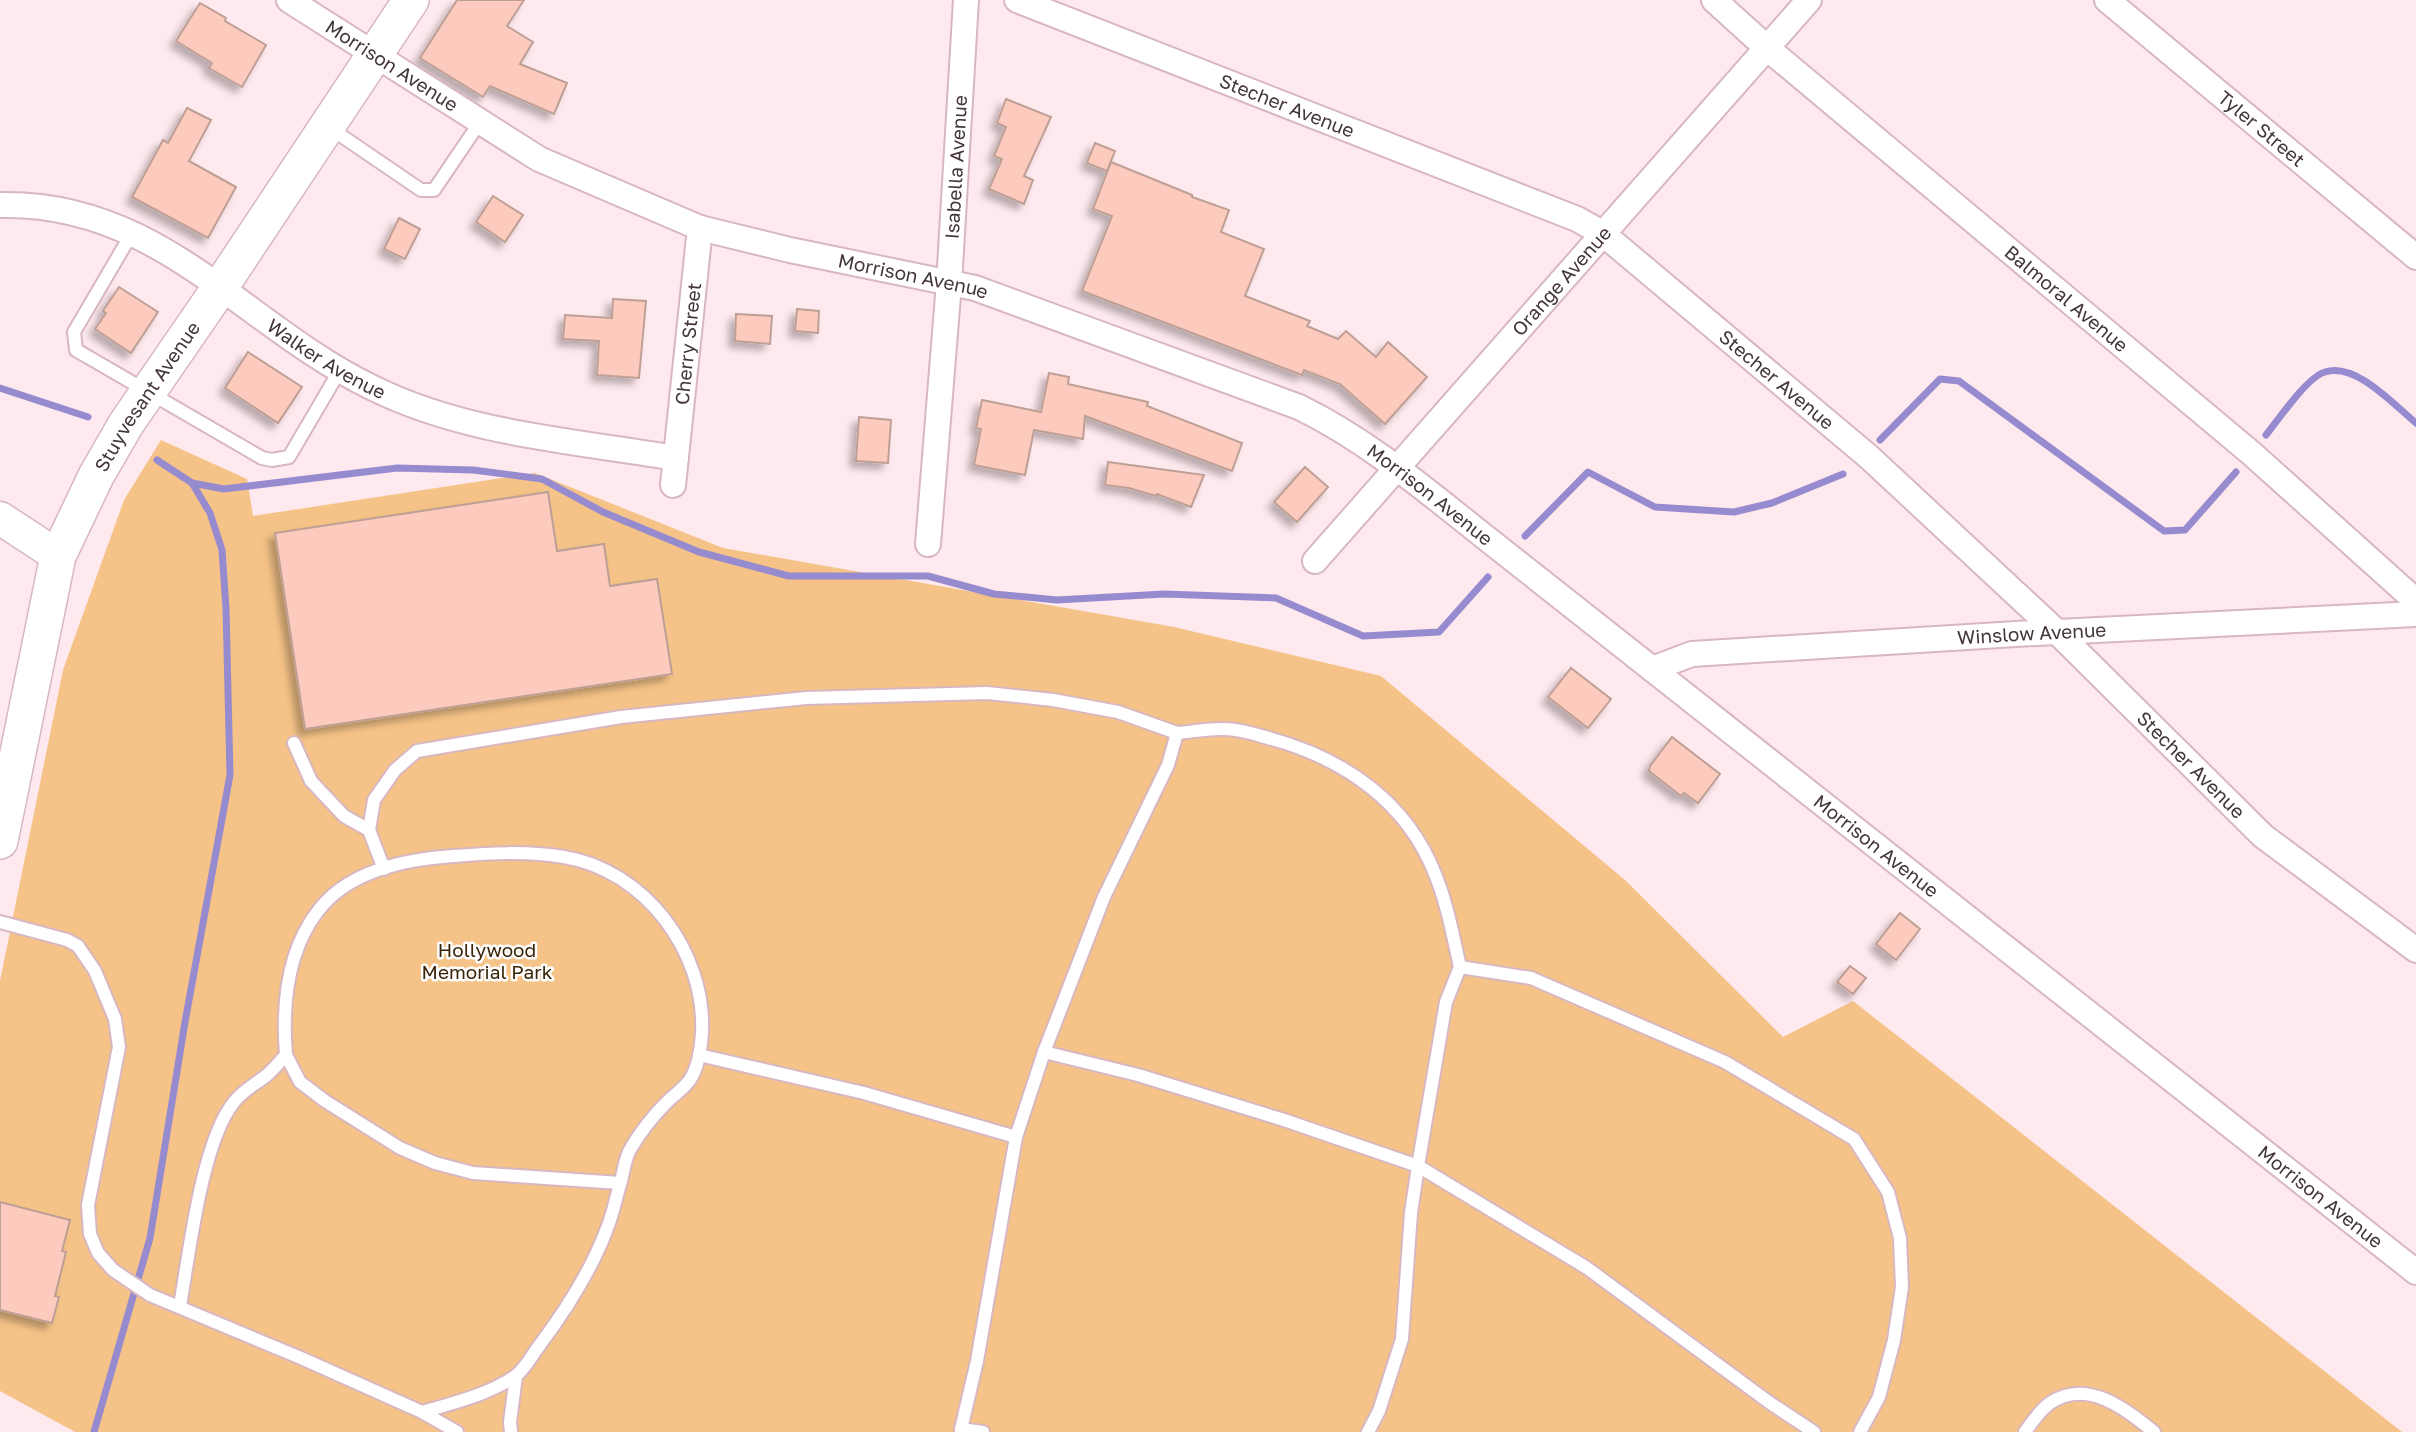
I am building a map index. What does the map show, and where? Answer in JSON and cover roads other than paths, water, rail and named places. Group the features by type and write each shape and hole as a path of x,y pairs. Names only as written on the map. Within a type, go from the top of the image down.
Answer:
{"main road":[{"name":"Stuyvesant Avenue","path":"0,841 58,556 96,475 148,392 411,0"}],"street":[{"name":"Morrison Avenue","path":"289,0 539,159 700,228 790,250 975,288 1299,407 1329,422 1396,468 1652,668 2416,1272"},
{"name":"Isabella Avenue","path":"928,544 949,283 966,0"},
{"name":"Stecher Avenue","path":"1017,0 1577,219 1602,233 1869,457 2057,632 2263,836 2416,950"},
{"name":"Balmoral Avenue","path":"1714,0 1767,48 2251,453 2416,601"},
{"name":"Orange Avenue","path":"1315,561 1808,0"},
{"name":"Tyler Street","path":"2107,0 2416,257"},
{"name":"Walker Avenue","path":"0,205 48,207 95,219 132,233 221,286 340,370 373,388 453,418 507,430 676,458"},
{"name":"Cherry Street","path":"673,485 700,228"},
{"path":"0,518 58,556"},
{"name":"Winslow Avenue","path":"1652,668 1692,654 2416,614"}],"lane":[{"path":"327,126 421,190 427,191 434,190 480,122"},
{"path":"132,233 74,332 76,350 262,458 272,460 289,457 340,370"},
{"path":"384,869 369,830 374,800 395,770 417,751 621,717 806,698 987,693 1053,700 1118,712 1177,733 1225,729 1286,743 1335,762 1381,794 1402,817 1420,843 1435,872 1460,967 1446,1002 1418,1167 1411,1213 1402,1339 1379,1411 1368,1432"},
{"path":"982,1432 961,1431 977,1361 1016,1137 1044,1052 1104,897 1168,765 1177,733"},
{"path":"294,743 310,781 344,816 369,830"},
{"path":"422,1412 472,1397 516,1376 569,1305 607,1229 620,1183 629,1150 653,1116 691,1078 699,1055 702,1030 699,997 692,968 678,935 660,912 630,886 599,867 565,857 519,853 426,858 384,869 348,883 318,909 303,937 289,976 283,1025 286,1055 300,1082 400,1148 435,1163 484,1175 620,1183"},
{"path":"0,922 67,940 78,946 95,971 115,1019 119,1047 88,1205 90,1234 97,1253 113,1270 150,1295 422,1412 457,1432"},
{"path":"1460,967 1531,978 1726,1062 1854,1139 1888,1192 1900,1238 1902,1287 1894,1340 1879,1397 1860,1432"},
{"path":"1044,1052 1138,1075 1284,1120 1418,1167 1587,1268 1770,1403 1814,1432"},
{"path":"180,1306 200,1197 210,1154 220,1128 232,1103 247,1088 267,1075 286,1055"},
{"path":"699,1055 864,1093 1016,1137"},
{"path":"511,1432 516,1376"},
{"path":"2025,1432 2048,1404 2075,1393 2091,1394 2109,1400 2154,1432"}],"waterway":[{"path":"2266,435 2310,382 2325,372 2337,371 2362,379 2416,423"},
{"path":"1880,440 1940,379 1959,381 2164,531 2185,530 2236,472"},
{"path":"0,388 88,417"},
{"path":"94,1432 150,1238 185,1022 230,775 222,550 210,513 192,483 157,460"},
{"path":"192,483 224,489 397,468 473,470 542,479 603,512 699,552 789,576 928,576 994,594 1057,600 1164,594 1276,598 1363,636 1439,632 1488,577"},
{"path":"1525,536 1588,472 1655,507 1734,512 1772,503 1843,474"}],"park label":[{"name":"Hollywood Memorial Park","path":"487,961"}]}
